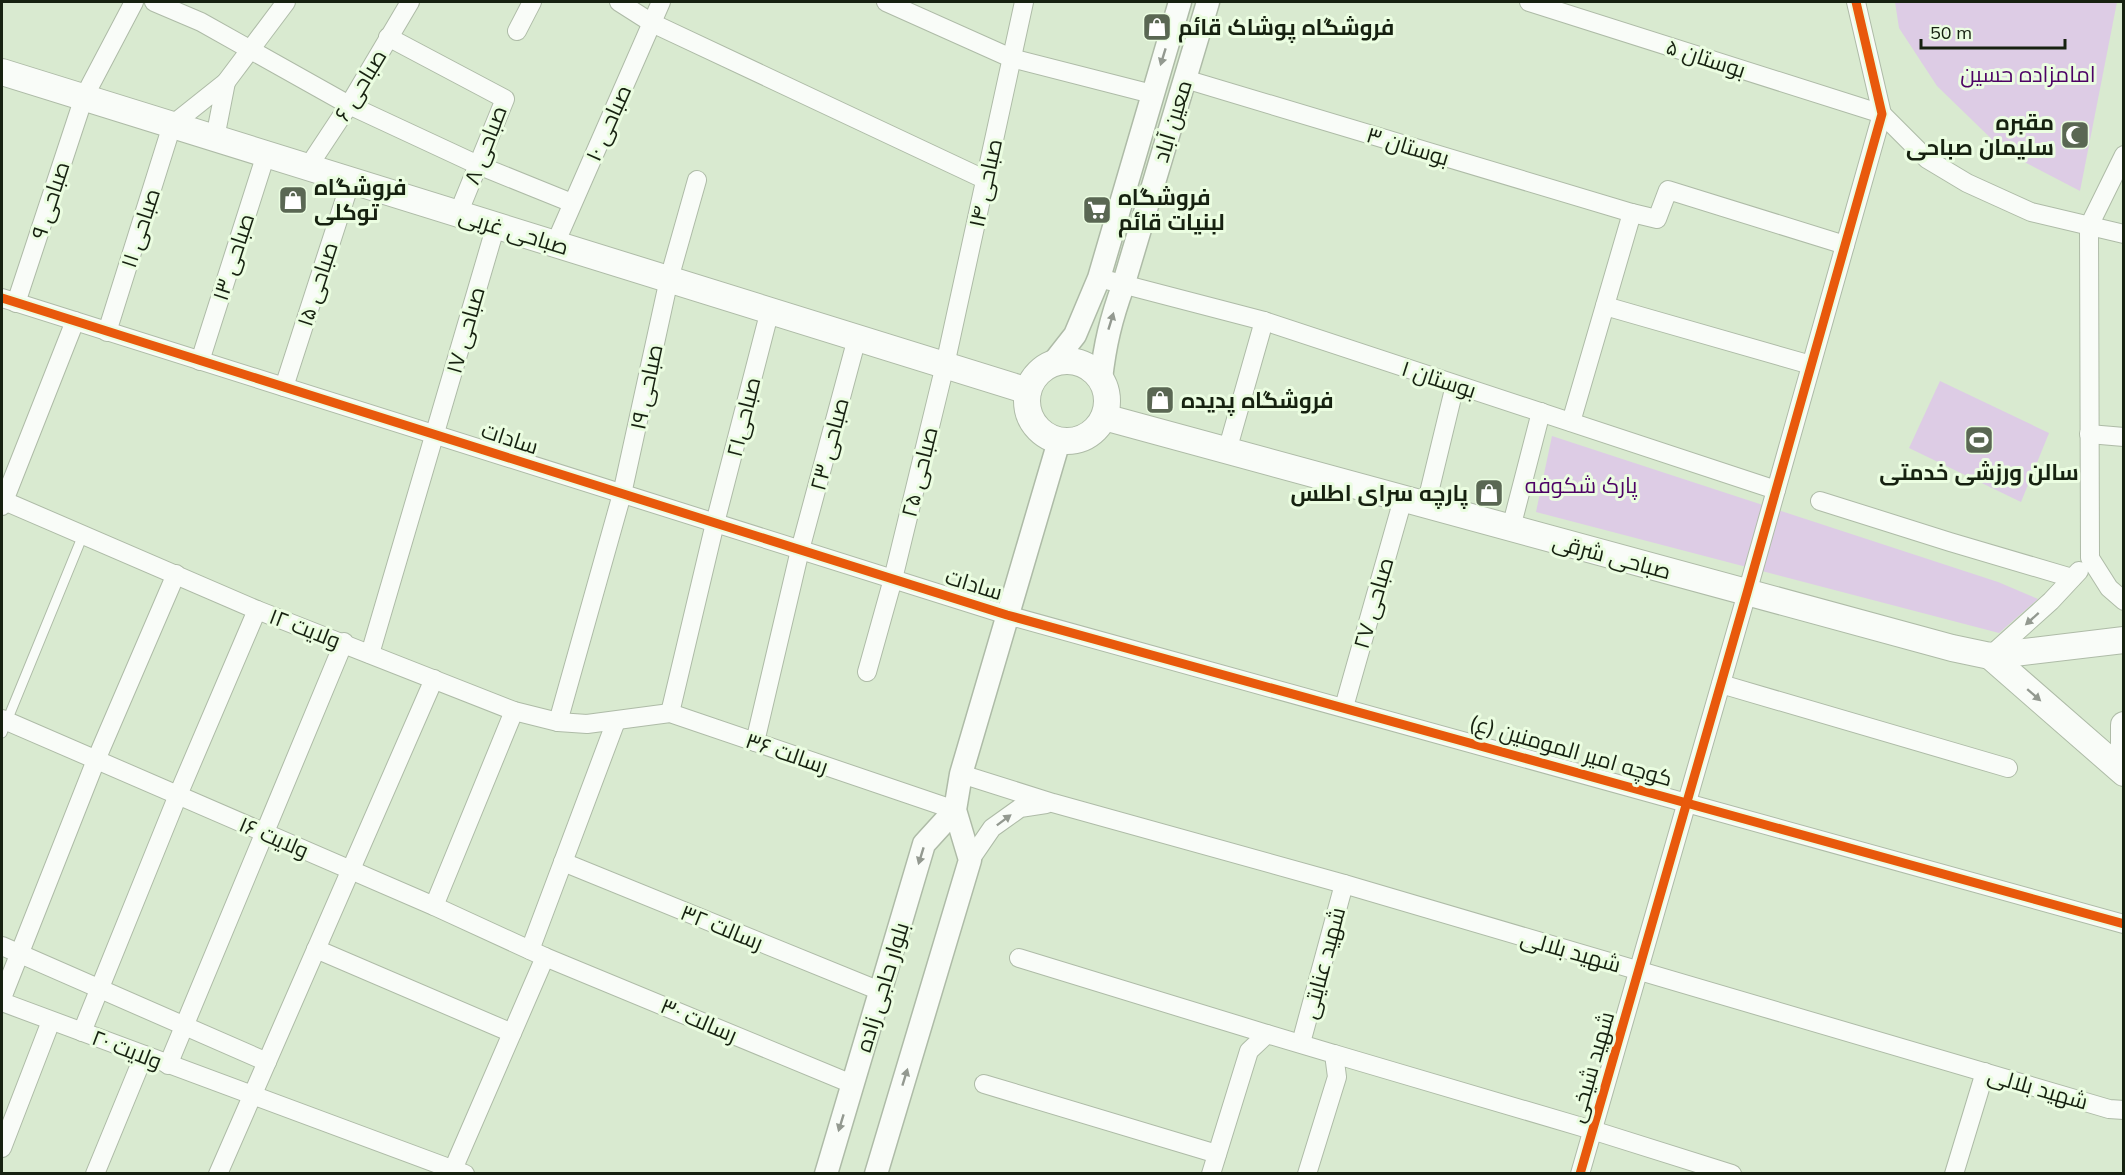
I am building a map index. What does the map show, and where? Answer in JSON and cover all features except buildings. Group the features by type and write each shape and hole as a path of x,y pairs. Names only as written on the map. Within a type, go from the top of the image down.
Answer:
{"main road":[{"name":"صباحی غربی","path":"2,72 1028,391"},
{"path":"1066,361 1080,363 1092,369 1101,379 1107,398 1104,417 1096,429 1086,437 1073,441 1059,441 1047,436 1033,422 1026,404 1028,391 1033,379 1042,369 1053,363 1066,361"},
{"name":"صباحی شرقی","path":"1104,417 1952,648 1990,656 2124,640"},
{"path":"1990,656 2124,773"},
{"path":"2124,725 2124,746"}],"street":[{"name":"صباحی ۹","path":"9,300 84,97 134,2"},
{"path":"154,2 201,22 349,105 478,165 572,203"},
{"path":"172,125 226,82 286,2"},
{"name":"صباحی ۶","path":"308,167 349,105 410,2"},
{"path":"517,31 532,2"},
{"path":"619,2 652,23 986,180"},
{"name":"صباحی ۱۰","path":"555,243 661,2"},
{"path":"886,2 1011,58 1152,94"},
{"name":"صباحی ۱۴","path":"945,365 1024,2"},
{"name":"معین آباد","path":"1053,363 1075,335 1099,278 1180,2"},
{"name":"معین آباد","path":"1101,379 1105,344 1208,2"},
{"name":"بوستان ۵","path":"1529,2 1882,114"},
{"path":"1856,2 1882,114 1927,159 1966,183 2031,212 2124,234"},
{"name":"صباحی ۸","path":"388,37 505,99 458,214"},
{"name":"بوستان ۳","path":"1185,79 1632,213 1657,219 1668,190 1845,245"},
{"path":"214,138 226,82"},
{"name":"شهید شیخی","path":"1580,1173 1882,114"},
{"name":"صباحی ۱۱","path":"107,332 172,125"},
{"name":"صباحی ۱۳","path":"200,361 266,154"},
{"path":"2124,155 2089,226 2090,558 2109,588 2124,602"},
{"name":"صباحی ۱۵","path":"284,387 351,180"},
{"name":"صباحی ۱۹","path":"558,722 622,494 669,279 697,180"},
{"path":"1571,422 1632,213"},
{"name":"صباحی ۱۷","path":"370,654 496,225"},
{"name":"بوستان ۱","path":"1099,278 1264,321 1776,490"},
{"name":"سادات","path":"9,300 1007,615"},
{"path":"1605,306 1811,365"},
{"name":"صباحی۲۱","path":"670,713 770,310"},
{"path":"2,502 75,321"},
{"path":"1227,451 1264,321"},
{"name":"صباحی ۲۳","path":"755,742 800,550 857,338"},
{"name":"صباحی ۲۵","path":"867,672 945,365"},
{"name":"صباحی ۲۷","path":"1344,707 1455,385"},
{"path":"1511,528 1541,412"},
{"path":"2089,434 2124,438"},
{"path":"970,861 955,810 961,774 1059,441"},
{"path":"1820,501 2072,578"},
{"name":"ولایت ۱۲","path":"2,502 257,609 514,711 558,722 587,724 616,721"},
{"path":"1990,656 2051,601 2090,558"},
{"path":"2,1000 96,760 176,574"},
{"path":"82,1032 178,795 257,609"},
{"name":"کوچه امیر المومنین (ع)","path":"1007,615 2124,924"},
{"path":"168,1065 344,642"},
{"path":"218,1173 434,679"},
{"path":"1721,684 2008,768"},
{"path":"434,906 514,711"},
{"name":"رسالت ۳۶","path":"616,721 670,713 955,810"},
{"path":"456,1172 512,1033 538,953 563,862 616,721"},
{"name":"ولایت ۱۶","path":"3,724 178,795 538,953"},
{"name":"شهید بلالی","path":"961,774 1053,803 1344,884 2119,1111"},
{"path":"876,1173 970,861 992,828 1020,808 1053,803"},
{"name":"بلوار حاجی زاده","path":"826,1173 924,844 955,810"},
{"name":"رسالت ۳۲","path":"563,862 880,992"},
{"name":"شهید عنایتی","path":"1301,1043 1344,884"},
{"path":"2,946 267,1062"},
{"path":"316,949 512,1033"},
{"name":"رسالت ۳۰","path":"538,953 852,1084"},
{"path":"1019,958 1732,1173"},
{"name":"ولایت ۲۰","path":"2,1000 51,1021 456,1172"},
{"path":"2,1148 51,1021"},
{"path":"1211,1173 1249,1052 1267,1034"},
{"path":"1306,1173 1337,1077 1334,1054"},
{"path":"95,1173 144,1055"},
{"path":"1954,1173 1985,1072"},
{"path":"984,1084 1217,1154"}],"lane":[{"path":"3,724 83,535"}],"green space":[{"name":"امامزاده حسین","path":"1895,2 2117,2 2080,191 2005,152 1937,86 1899,28"},
{"name":"سالن ورزشی خدمتی","path":"1940,381 2049,433 2021,502 1909,448"},
{"name":"پارک شکوفه","path":"1552,436 1998,582 2038,599 1999,633 1536,512"}],"cycle path":[{"path":"1580,1174 1882,114 1856,2"},
{"path":"2,298 1007,615 2124,924"}],"place":[{"name":"فروشگاه پوشاک قائم","path":"1157,27"},
{"name":"مقبره سلیمان صباحی","path":"2075,135"},
{"name":"فروشگاه توکلی","path":"293,200"},
{"name":"فروشگاه لبنیات قائم","path":"1097,210"},
{"name":"فروشگاه پدیده","path":"1160,400"},
{"name":"سالن ورزشی خدمتی","path":"1979,440"},
{"name":"پارچه سرای اطلس","path":"1489,493"}]}
